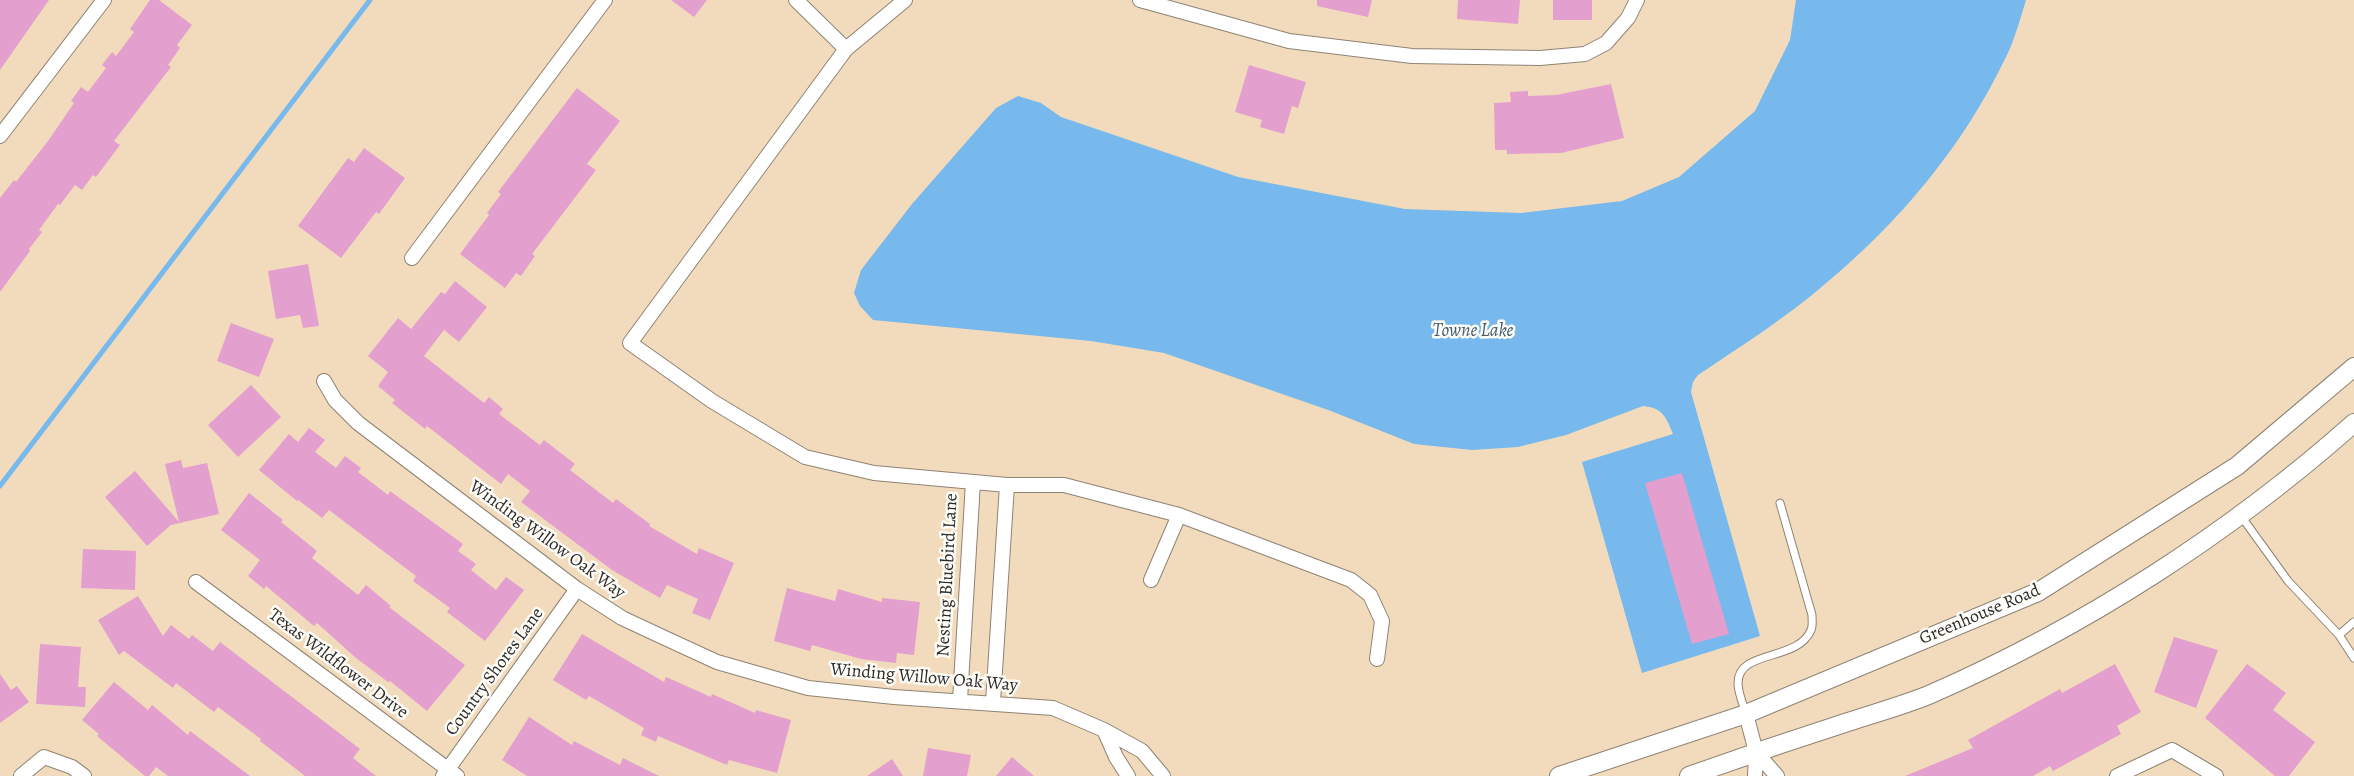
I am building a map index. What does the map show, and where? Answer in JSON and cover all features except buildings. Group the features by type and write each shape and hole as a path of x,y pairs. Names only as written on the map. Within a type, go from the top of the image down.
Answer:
{"street":[{"path":"0,136 104,0"},
{"path":"412,258 605,0"},
{"path":"796,0 846,49"},
{"path":"905,0 846,49 630,342 712,401 805,457 874,473 1007,485 1064,485 1178,515 1351,580 1370,595 1382,621 1377,659"},
{"path":"1140,0 1289,41 1412,56 1540,58 1585,54 1606,43 1628,18 1636,0"},
{"name":"Greenhouse Road","path":"1559,776 1746,714 2038,592 2237,466 2354,367"},
{"name":"Winding Willow Oak Way","path":"324,381 335,400 358,423 577,589 622,618 718,662 808,688 894,697 992,702 1053,708 1104,730 1142,751 1163,776"},
{"path":"1689,776 1929,695 2006,659 2149,577 2240,516 2309,463 2354,423"},
{"name":"Nesting Bluebird Lane","path":"960,700 973,482"},
{"path":"992,702 1007,485"},
{"path":"1151,580 1178,515"},
{"name":"Texas Wildflower Drive","path":"196,582 449,774"},
{"name":"Country Shores Lane","path":"449,774 577,589"},
{"path":"1746,714 1756,752 1755,776"},
{"path":"1104,730 1116,757 1128,776"},
{"path":"2117,776 2172,750 2216,776"},
{"path":"1756,752 1777,776"},
{"path":"21,776 44,757 72,767 84,776"}],"lane":[{"path":"1746,714 1738,683 1741,670 1748,663 1793,649 1804,641 1811,630 1812,615 1780,503"},
{"path":"2240,516 2288,581 2339,635 2354,658"},
{"path":"2339,635 2354,622"}],"water":[{"name":"Towne Lake","path":"1796,0 2026,0 2006,57 1971,121 1928,180 1904,208 1853,260 1810,296 1763,331 1698,375 1693,382 1691,392 1760,636 1642,673 1582,462 1673,434 1666,418 1655,409 1643,406 1566,435 1518,447 1472,450 1414,444 1331,411 1164,353 1091,341 873,320 860,306 854,293 861,270 912,204 996,108 1018,96 1041,103 1061,117 1238,177 1405,209 1521,213 1622,201 1679,177 1755,111 1790,40"}],"waterway":[{"path":"0,486 370,0"}]}
